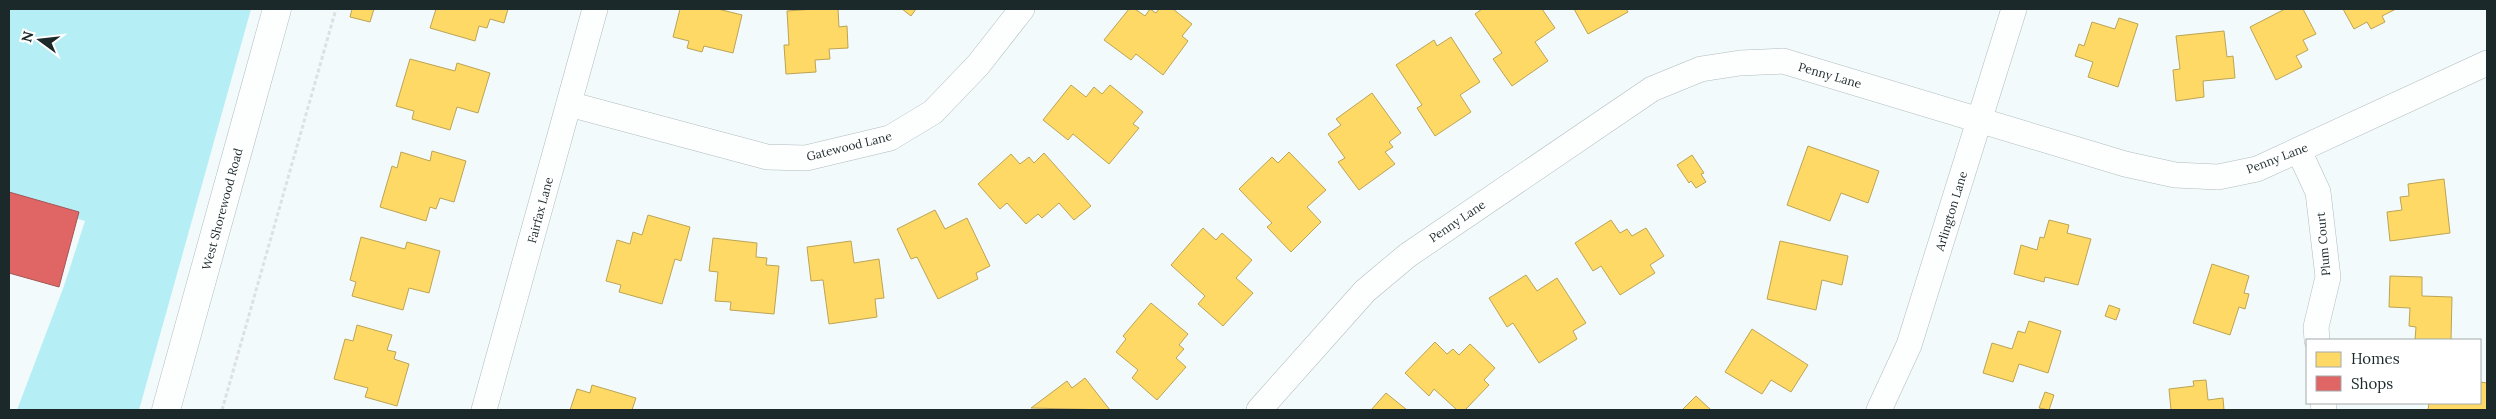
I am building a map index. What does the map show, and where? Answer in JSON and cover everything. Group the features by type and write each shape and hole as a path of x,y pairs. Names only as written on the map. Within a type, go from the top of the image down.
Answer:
{"main road":[{"name":"West Shorewood Road","path":"166,410 277,9"}],"street":[{"name":"Fairfax Lane","path":"484,410 595,9"},
{"name":"Gatewood Lane","path":"569,104 767,157 806,158 890,138 933,112 978,65 1022,9"},
{"name":"Arlington Lane","path":"1879,410 1910,345 2014,9"},
{"name":"Penny Lane","path":"1258,410 1365,291 1408,255 1652,89 1701,69 1740,63 1783,62 1980,118 2125,164 2175,175 2218,177 2257,169 2487,63"},
{"name":"Plum Court","path":"2299,151 2318,192 2328,277 2316,328 2317,339"}],"path":[{"path":"222,410 336,9"}],"shaded area":[{"path":"9,9 251,9 139,410 17,410 64,286 85,221 9,199"}],"building: Homes":[{"path":"352,9 374,9 370,22 350,17"},
{"path":"436,9 508,9 504,23 490,19 487,28 479,26 475,41 430,28"},
{"path":"680,9 718,9 742,15 733,53 704,46 702,52 687,48 689,41 673,37"},
{"path":"838,9 839,27 847,26 848,48 829,49 830,59 815,60 816,72 786,74 784,45 789,45 787,11"},
{"path":"902,9 916,9 911,16"},
{"path":"1129,9 1135,9 1145,16 1150,9 1156,13 1159,9 1173,9 1192,24 1182,36 1188,41 1163,75 1136,54 1131,60 1104,40"},
{"path":"1482,9 1542,9 1555,28 1535,42 1548,61 1512,86 1493,59 1502,53 1475,14"},
{"path":"1574,9 1626,9 1628,12 1588,34"},
{"path":"2285,9 2303,9 2316,34 2303,40 2308,50 2296,56 2302,67 2276,80 2250,27"},
{"path":"2343,9 2396,9 2382,16 2385,22 2371,29 2367,22 2354,29"},
{"path":"2119,18 2138,24 2118,87 2088,77 2093,62 2075,56 2079,44 2084,46 2092,22 2115,29"},
{"path":"2224,31 2227,57 2233,56 2235,78 2203,81 2204,97 2176,101 2173,70 2180,69 2176,36"},
{"path":"1451,37 1480,82 1460,95 1471,112 1435,136 1417,108 1422,105 1396,65 1434,40 1437,46"},
{"path":"410,59 455,71 457,63 490,73 478,113 457,107 450,130 412,119 414,111 396,106"},
{"path":"1071,85 1086,97 1094,87 1102,94 1110,85 1143,112 1133,124 1139,128 1109,164 1073,134 1068,140 1043,120"},
{"path":"1372,93 1401,133 1389,142 1393,147 1385,152 1395,164 1359,190 1338,162 1345,158 1328,134 1341,125 1336,119"},
{"path":"1808,146 1879,171 1868,203 1841,193 1830,221 1787,205"},
{"path":"432,151 466,161 454,202 440,198 436,209 430,207 426,221 380,207 392,166 397,168 401,152 430,161"},
{"path":"1289,152 1326,190 1307,207 1321,222 1291,252 1267,227 1272,223 1239,189 1272,157 1278,163"},
{"path":"1044,153 1091,206 1074,220 1059,203 1042,218 1038,214 1026,224 1007,203 1000,209 978,184 1011,154 1020,164 1029,157 1034,163"},
{"path":"1692,155 1704,173 1701,174 1706,182 1696,188 1691,181 1689,183 1677,165"},
{"path":"2444,179 2450,233 2390,241 2387,212 2402,210 2400,197 2409,196 2408,184"},
{"path":"935,210 945,229 967,218 990,266 976,273 978,279 938,299 917,257 911,259 897,229"},
{"path":"648,215 690,227 681,261 675,259 662,304 619,292 621,285 606,281 617,240 630,244 633,232 642,235"},
{"path":"1611,220 1620,233 1627,229 1632,236 1646,228 1664,256 1650,265 1655,273 1620,295 1601,266 1593,271 1575,243"},
{"path":"2049,220 2069,225 2067,233 2091,239 2078,285 2045,277 2044,282 2014,274 2021,245 2037,250 2040,237 2044,238"},
{"path":"1203,228 1216,240 1222,233 1252,260 1236,278 1253,293 1223,326 1198,304 1205,296 1171,265"},
{"path":"361,237 405,249 407,242 440,251 429,293 409,288 403,310 352,296 356,282 350,280"},
{"path":"713,238 757,243 756,257 767,258 766,265 779,266 774,314 730,310 731,302 715,301 718,272 709,271"},
{"path":"851,241 854,263 879,259 884,298 875,299 877,317 829,324 823,280 811,281 807,247"},
{"path":"1780,241 1848,256 1842,285 1822,280 1816,310 1767,299"},
{"path":"2212,264 2249,276 2244,293 2249,294 2245,309 2239,307 2230,335 2193,323"},
{"path":"1526,275 1537,291 1557,278 1586,323 1573,331 1577,339 1539,363 1513,323 1507,327 1489,298"},
{"path":"2390,276 2422,277 2422,296 2452,297 2451,339 2415,339 2416,327 2409,326 2410,308 2389,307"},
{"path":"1151,303 1188,334 1179,345 1184,349 1176,358 1186,367 1157,400 1132,378 1138,370 1116,352 1126,339 1123,336"},
{"path":"2109,305 2120,309 2116,320 2105,316"},
{"path":"2029,321 2061,331 2048,373 2019,364 2013,382 1983,373 1992,343 2012,349 2018,331 2025,333"},
{"path":"357,325 392,335 387,350 396,352 394,359 409,364 397,406 365,397 368,388 334,379 345,339 353,341"},
{"path":"1752,329 1808,365 1791,392 1771,380 1762,394 1725,372"},
{"path":"1435,342 1447,354 1453,349 1459,355 1470,344 1495,368 1484,380 1489,385 1465,410 1457,410 1434,389 1429,396 1405,373"},
{"path":"1085,378 1110,410 1031,408 1067,381 1072,388"},
{"path":"2206,380 2208,400 2223,398 2224,410 2171,410 2169,389 2194,386 2193,381"},
{"path":"2481,382 2487,383 2487,410 2428,410 2429,404 2481,404"},
{"path":"592,385 636,398 632,410 570,410 577,389 590,393"},
{"path":"2045,392 2054,395 2049,410 2039,408"},
{"path":"1386,393 1407,410 1371,410"},
{"path":"1696,396 1711,410 1682,410"}],"building: Shops":[{"path":"9,192 79,212 59,287 9,273"}]}
